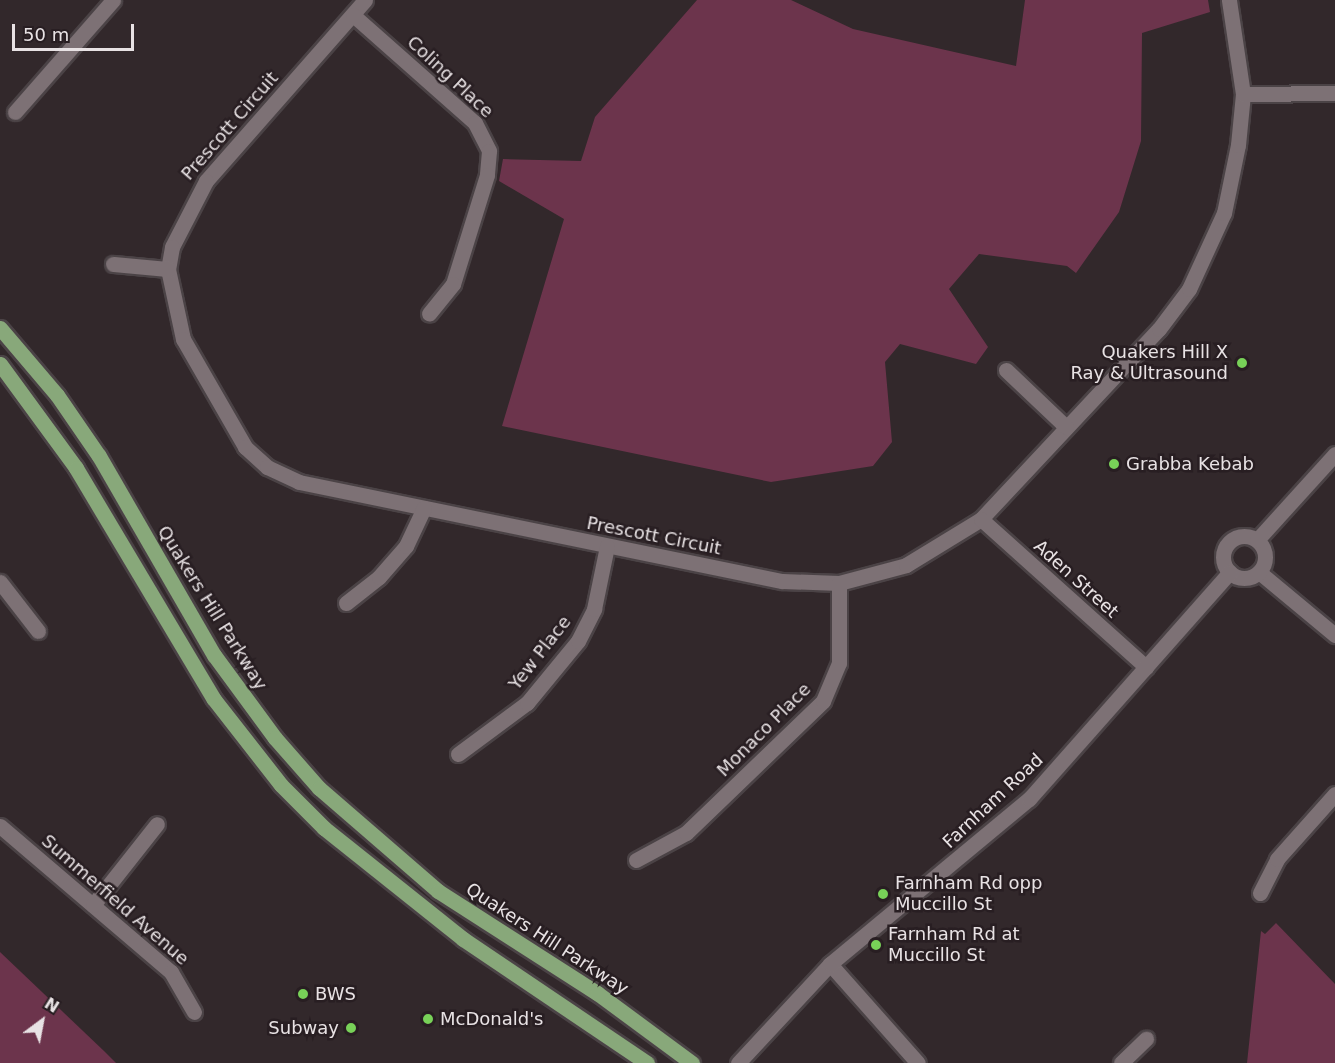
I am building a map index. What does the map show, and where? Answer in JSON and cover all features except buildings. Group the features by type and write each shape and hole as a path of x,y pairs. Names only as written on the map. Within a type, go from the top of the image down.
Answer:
{"main road":[{"name":"Quakers Hill Parkway","path":"0,328 57,395 99,456 214,656 274,738 319,788 438,891 597,993 692,1063"},
{"path":"0,364 76,468 213,698 282,785 331,835 463,939 647,1063"}],"street":[{"path":"15,112 113,0"},
{"name":"Prescott Circuit","path":"365,0 201,189 179,230 168,269 178,323 191,358 237,437 255,458 299,482 782,581 839,583 906,565 981,519 1159,329 1189,289 1230,190 1243,94 1229,0"},
{"name":"Coling Place","path":"353,15 475,123 489,151 487,175 453,284 429,314"},
{"path":"1243,94 1335,93"},
{"path":"113,264 168,269"},
{"path":"1006,370 1066,427"},
{"path":"1257,540 1335,454"},
{"path":"346,603 379,577 406,546 424,508"},
{"name":"Aden Street","path":"981,519 1146,667"},
{"path":"1240,537 1257,540 1265,556 1260,572 1248,578 1230,572 1224,560 1230,542 1240,537"},
{"name":"Yew Place","path":"458,754 527,703 578,641 594,609 607,546"},
{"name":"Farnham Road","path":"738,1063 830,964 998,829 1230,572"},
{"path":"1260,572 1335,635"},
{"path":"0,582 38,632"},
{"name":"Monaco Place","path":"636,860 686,833 823,701 839,663 839,583"},
{"path":"1260,892 1277,859 1335,794"},
{"path":"93,905 157,824"},
{"name":"Summerfield Avenue","path":"0,826 171,972 194,1011"},
{"path":"830,964 918,1063"},
{"path":"1121,1063 1146,1039"}],"shaded area":[{"path":"697,0 791,0 853,29 1016,66 1025,0 1208,0 1210,12 1142,33 1141,141 1119,212 1076,273 1067,266 979,254 949,289 988,347 976,364 900,344 885,362 892,442 873,466 771,482 502,426 564,219 499,181 503,159 581,161 595,117"},
{"path":"1276,923 1335,984 1335,1063 1247,1063 1261,931 1265,934"},
{"path":"0,952 104,1051 116,1063 0,1063"}],"place":[{"name":"Quakers Hill X Ray & Ultrasound","path":"1242,363"},
{"name":"Grabba Kebab","path":"1114,464"},
{"name":"Farnham Rd opp Muccillo St","path":"883,894"},
{"name":"Farnham Rd at Muccillo St","path":"876,945"},
{"name":"BWS","path":"303,994"},
{"name":"McDonald's","path":"428,1019"},
{"name":"Subway","path":"351,1028"}]}
